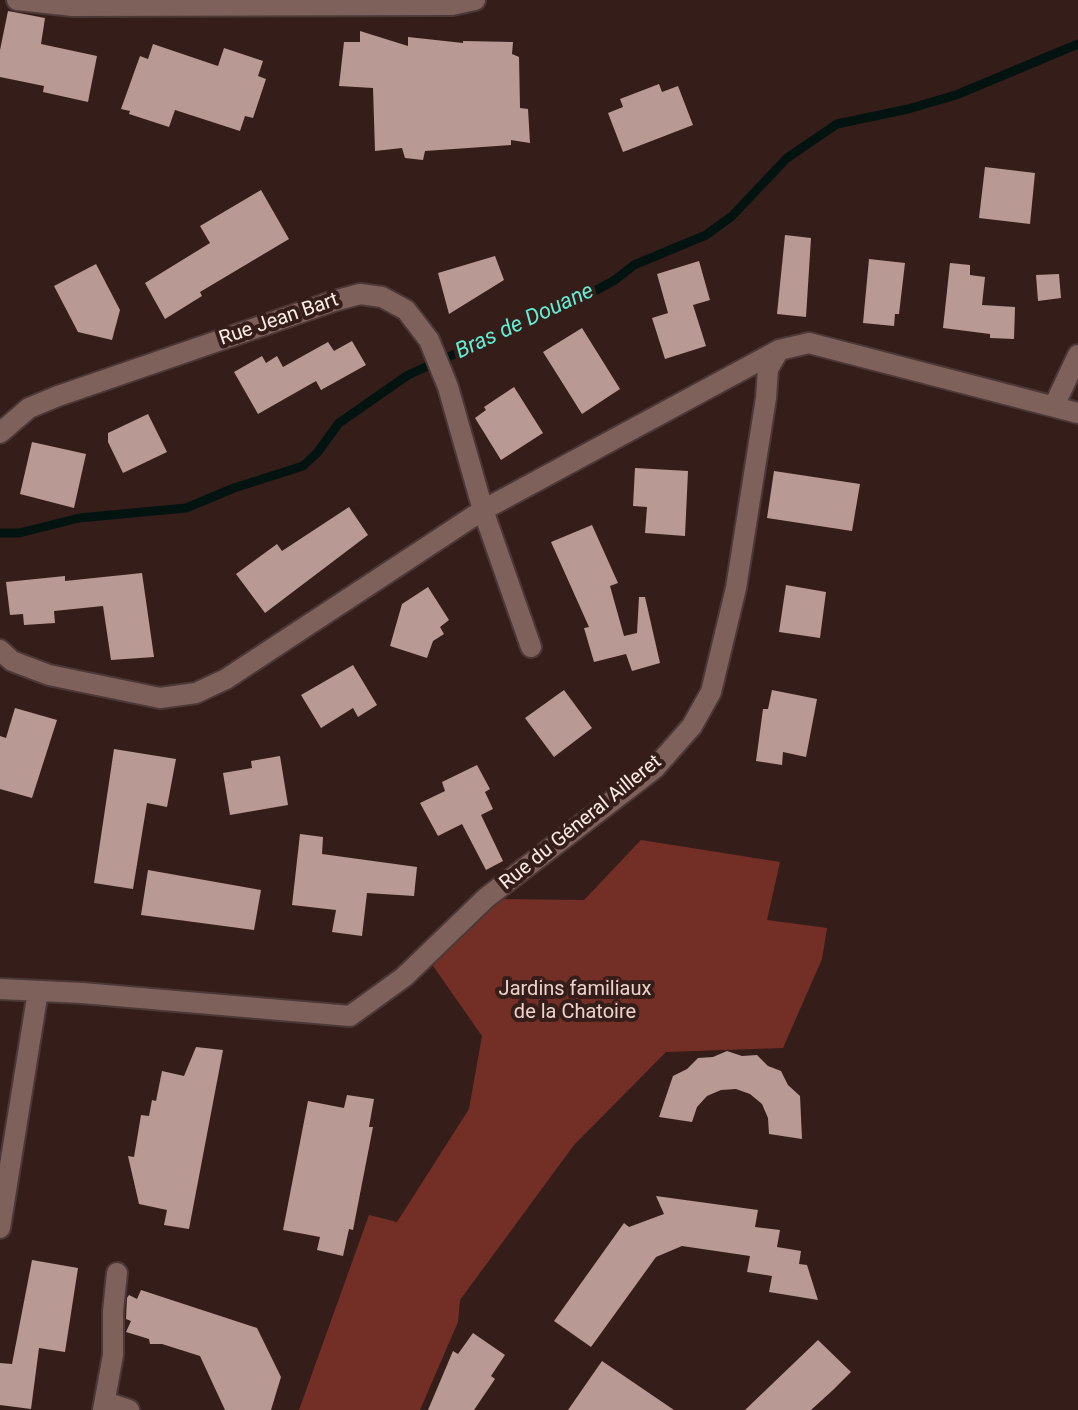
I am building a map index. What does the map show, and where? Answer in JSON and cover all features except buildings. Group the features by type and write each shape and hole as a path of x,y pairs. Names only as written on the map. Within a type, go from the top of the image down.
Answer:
{"street":[{"path":"17,0 73,6 452,5 475,0"},
{"name":"Rue Jean Bart","path":"0,433 29,408 58,396 334,301 360,294 382,297 406,310 429,340 448,387 483,510 531,647"},
{"path":"0,650 12,661 49,675 160,698 196,693 226,679 483,510 779,350 809,343 1078,413"},
{"name":"Rue du Géneral Ailleret","path":"0,989 350,1016 404,977 486,898 655,768 692,726 711,692 736,588 768,369 779,350"},
{"path":"1054,406 1078,355"},
{"path":"0,1228 38,991"},
{"path":"117,1273 113,1355 104,1406 129,1410"}],"green space":[{"name":"Jardins familiaux de la Chatoire","path":"641,840 780,862 767,920 827,928 822,959 783,1048 666,1052 574,1145 460,1300 458,1322 420,1410 299,1410 369,1215 397,1222 469,1109 482,1036 431,963 497,899 584,900"}],"waterway":[{"name":"Bras de Douane","path":"0,533 19,533 79,518 186,508 234,488 303,466 339,423 408,375 593,292 634,265 706,235 732,216 787,158 837,124 956,95 1078,44"}]}
